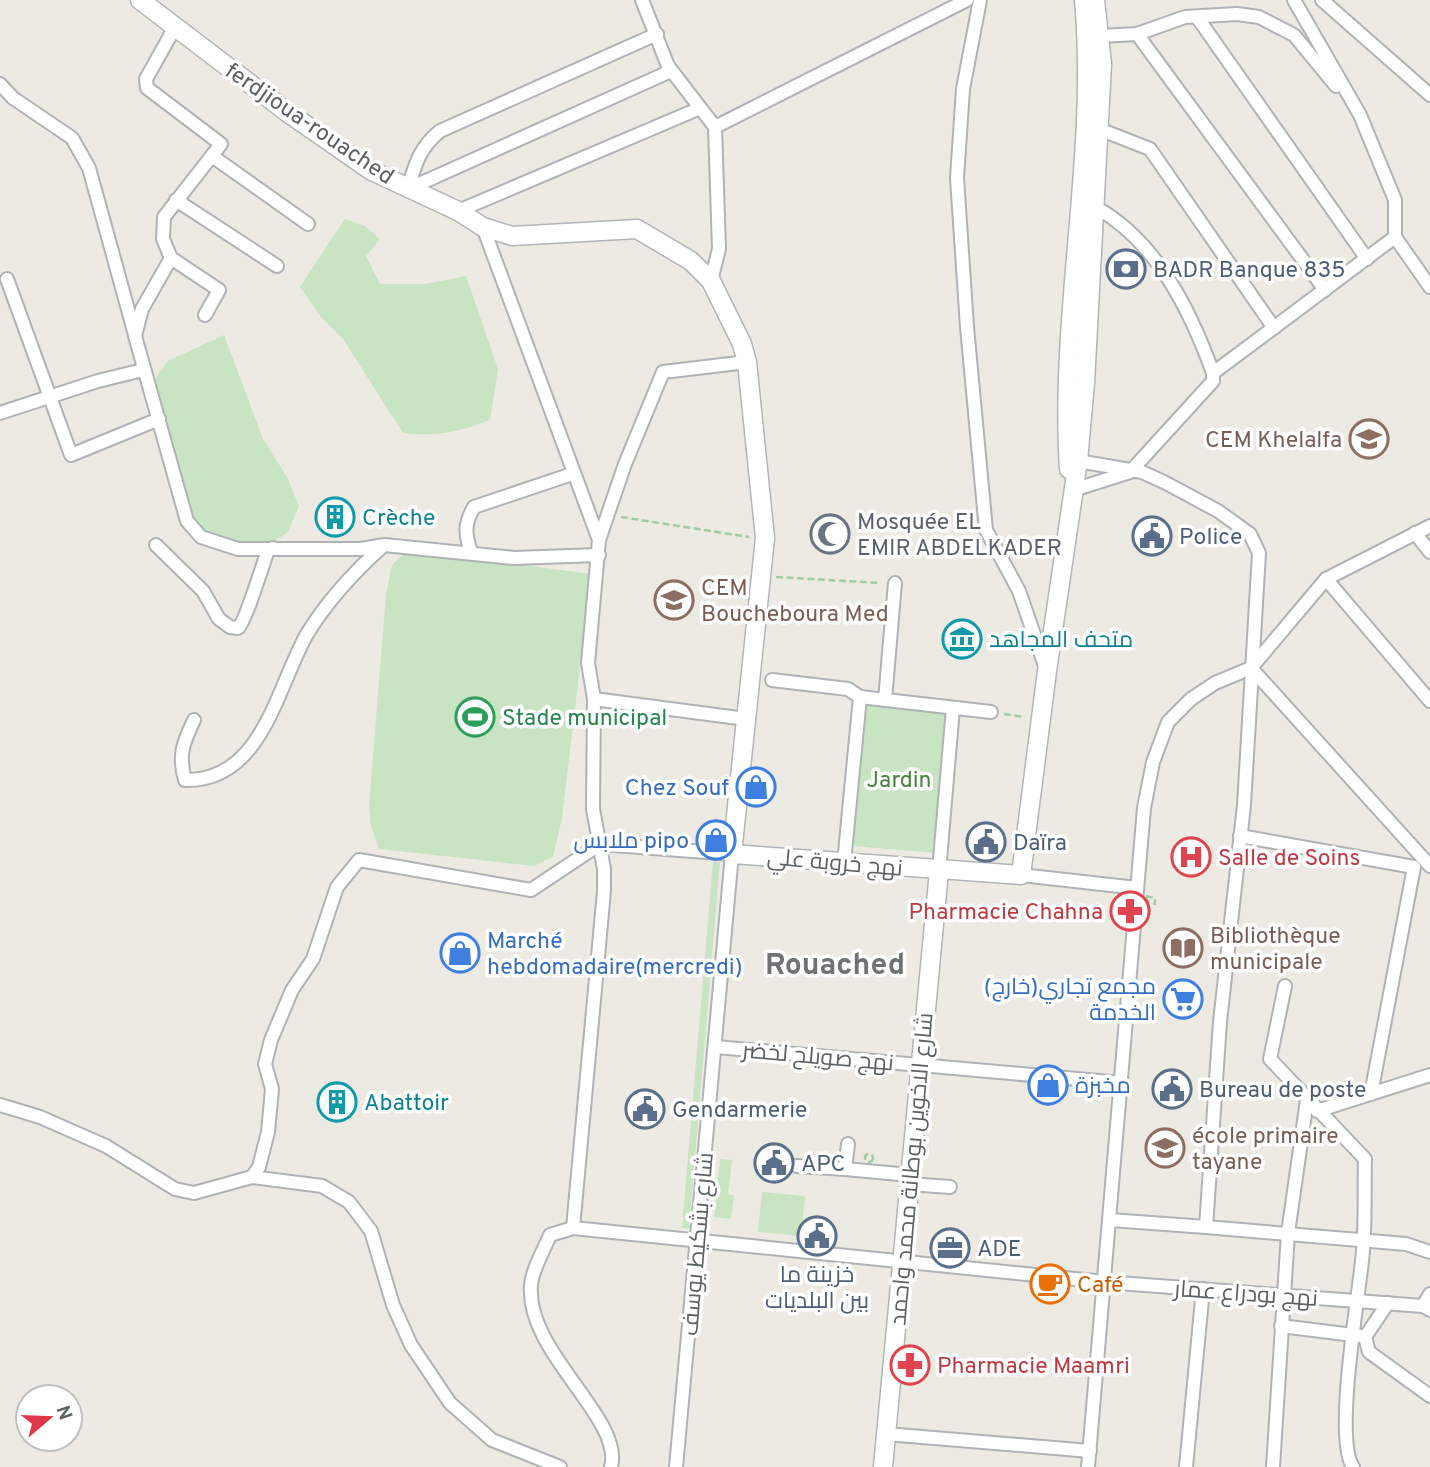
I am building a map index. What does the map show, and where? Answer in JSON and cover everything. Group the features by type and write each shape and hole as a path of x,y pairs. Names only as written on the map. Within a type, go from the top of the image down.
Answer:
{"main road":[{"name":"ferdjioua-rouached","path":"139,0 361,164 458,211 483,227 512,236 637,229 691,261 711,281 742,344 747,362 765,538 732,854"},
{"path":"1072,496 1067,443 1084,122 1084,0"},
{"path":"1030,876 1047,671 1079,461 1097,208 1099,36 1095,0"},
{"name":"نهج خروبة علي","path":"732,854 1030,876"},
{"name":"شارع الاخوين بوطانة محمد واحمد","path":"883,1467 939,871"}],"street":[{"path":"642,0 671,71 698,109 715,127 719,249 711,281"},
{"path":"715,127 967,0"},
{"path":"980,0 963,89 957,178 983,505 986,530 1020,592 1047,671"},
{"path":"1294,0 1360,115 1395,200 1395,237 1430,287"},
{"path":"1322,0 1430,95"},
{"path":"1099,36 1137,34 1185,17 1237,14 1259,17 1294,35 1360,115"},
{"path":"1197,17 1367,259"},
{"path":"175,27 146,79 147,88 221,144 163,217 163,239 172,258 219,290 205,315"},
{"path":"408,189 416,158 426,142 440,131 657,34"},
{"path":"1137,34 1325,290"},
{"path":"408,189 671,71"},
{"path":"0,85 13,98 72,138 89,168 187,521 201,537 239,549 360,548 384,545 514,558 599,555"},
{"path":"458,211 698,109"},
{"path":"1099,129 1150,149 1274,328"},
{"path":"212,156 308,224"},
{"path":"176,200 277,266"},
{"path":"1072,496 1129,472 1213,381 1213,373 1195,324 1178,295 1138,239 1120,222 1097,208"},
{"path":"483,227 572,474 599,540"},
{"path":"1213,373 1395,237"},
{"path":"135,336 142,309 172,258"},
{"path":"7,279 71,455 159,419"},
{"path":"611,1467 614,1457 607,1434 552,1354 536,1320 531,1284 550,1235 573,1228 604,891 600,845 593,809 594,699 587,663 599,540 663,372 747,362"},
{"path":"0,413 143,370"},
{"path":"1079,461 1129,472 1142,472 1164,482 1218,511 1250,534 1259,553 1240,836 1220,1022 1206,1227"},
{"path":"471,552 465,535 466,520 474,507 572,474"},
{"path":"1088,1467 1144,808 1153,762 1168,722 1199,694 1251,668 1326,579 1430,526"},
{"path":"1415,533 1430,552"},
{"path":"156,545 203,591 219,619 230,627 238,628 247,614 250,596 268,550 273,548"},
{"path":"194,720 181,746 180,761 185,780 203,781 223,772 246,754 265,726 308,633 366,561 384,545"},
{"path":"1326,579 1430,701"},
{"path":"885,700 895,583"},
{"path":"1251,668 1430,865"},
{"path":"772,680 848,689 859,697 991,712"},
{"path":"844,863 859,697"},
{"path":"594,699 746,719"},
{"path":"939,871 953,708"},
{"path":"1240,836 1414,867 1430,865"},
{"path":"252,1177 260,1167 268,1132 272,1089 265,1064 271,1040 292,990 313,959 337,887 359,860 531,890 600,845 732,854"},
{"name":"شارع بشكيط يوسف","path":"676,1467 732,854"},
{"path":"1371,1094 1414,867"},
{"path":"1030,876 1137,888"},
{"path":"1285,986 1270,1059 1365,1159 1363,1240 1356,1301 1359,1336 1345,1422 1349,1461 1353,1467"},
{"name":"نهج صويلح لخضر","path":"716,1047 1122,1083"},
{"path":"1317,1111 1430,1075"},
{"path":"1273,1467 1288,1233 1307,1100"},
{"path":"0,1105 40,1117 106,1146 175,1189 194,1193 252,1177 322,1186 349,1202 371,1231 393,1305 411,1345 450,1403 492,1440 560,1467"},
{"path":"845,1169 848,1144"},
{"path":"797,1166 845,1169 950,1187"},
{"path":"1110,1220 1406,1244 1430,1252"},
{"name":"نهج بودراع عمار","path":"573,1228 697,1238 1105,1282 1426,1308"},
{"path":"1186,1467 1203,1289"},
{"path":"1426,1308 1430,1294"},
{"path":"1359,1336 1388,1303"},
{"path":"1281,1326 1359,1336"},
{"path":"1359,1336 1369,1352 1430,1396"},
{"path":"886,1434 1090,1451"}],"path":[{"path":"607,515 765,538"},
{"path":"761,576 895,583"},
{"path":"991,712 1020,716"}],"green space":[{"path":"345,219 365,226 380,239 366,256 380,284 425,284 466,276 498,369 490,420 447,432 403,433 343,339 322,318 300,287"},
{"path":"224,335 263,439 287,477 299,506 288,532 263,549 214,542 188,525 166,448 156,378 168,361"},
{"name":"Stade municipal","path":"403,554 454,556 591,574 562,818 553,857 534,866 379,849 371,826 369,806 386,594 392,565"},
{"name":"Jardin","path":"864,704 947,711 935,853 853,846"},
{"path":"713,861 720,862 689,1229 682,1228"},
{"path":"720,1159 732,1160 728,1194 734,1195 731,1219 714,1217"},
{"path":"762,1192 805,1196 801,1236 758,1232"}],"place":[{"name":"BADR Banque 835","path":"1126,269"},
{"name":"CEM Khelalfa","path":"1369,439"},
{"name":"Crèche","path":"335,517"},
{"name":"Mosquée EL EMIR ABDELKADER","path":"830,534"},
{"name":"Police","path":"1152,536"},
{"name":"CEM Boucheboura Med","path":"674,600"},
{"name":"متحف المجاهد","path":"962,639"},
{"name":"Stade municipal","path":"475,717"},
{"name":"Chez Souf","path":"756,787"},
{"name":"ملابس pipo","path":"716,840"},
{"name":"Daïra","path":"986,842"},
{"name":"Salle de Soins","path":"1191,857"},
{"name":"Pharmacie Chahna","path":"1130,911"},
{"name":"Bibliothèque municipale","path":"1183,948"},
{"name":"Marché hebdomadaire(mercredi)","path":"460,953"},
{"name":"(مجمع تجاري(خارج الخدمة","path":"1183,999"},
{"name":"مخبزة","path":"1048,1085"},
{"name":"Bureau de poste","path":"1172,1089"},
{"name":"Abattoir","path":"337,1102"},
{"name":"Gendarmerie","path":"645,1109"},
{"name":"école primaire tayane","path":"1165,1148"},
{"name":"APC","path":"774,1163"},
{"name":"خزينة ما بين البلديات","path":"817,1236"},
{"name":"ADE","path":"950,1248"},
{"name":"Café","path":"1050,1284"},
{"name":"Pharmacie Maamri","path":"910,1365"}],"district":[{"name":"Rouached","path":"835,964"}]}
